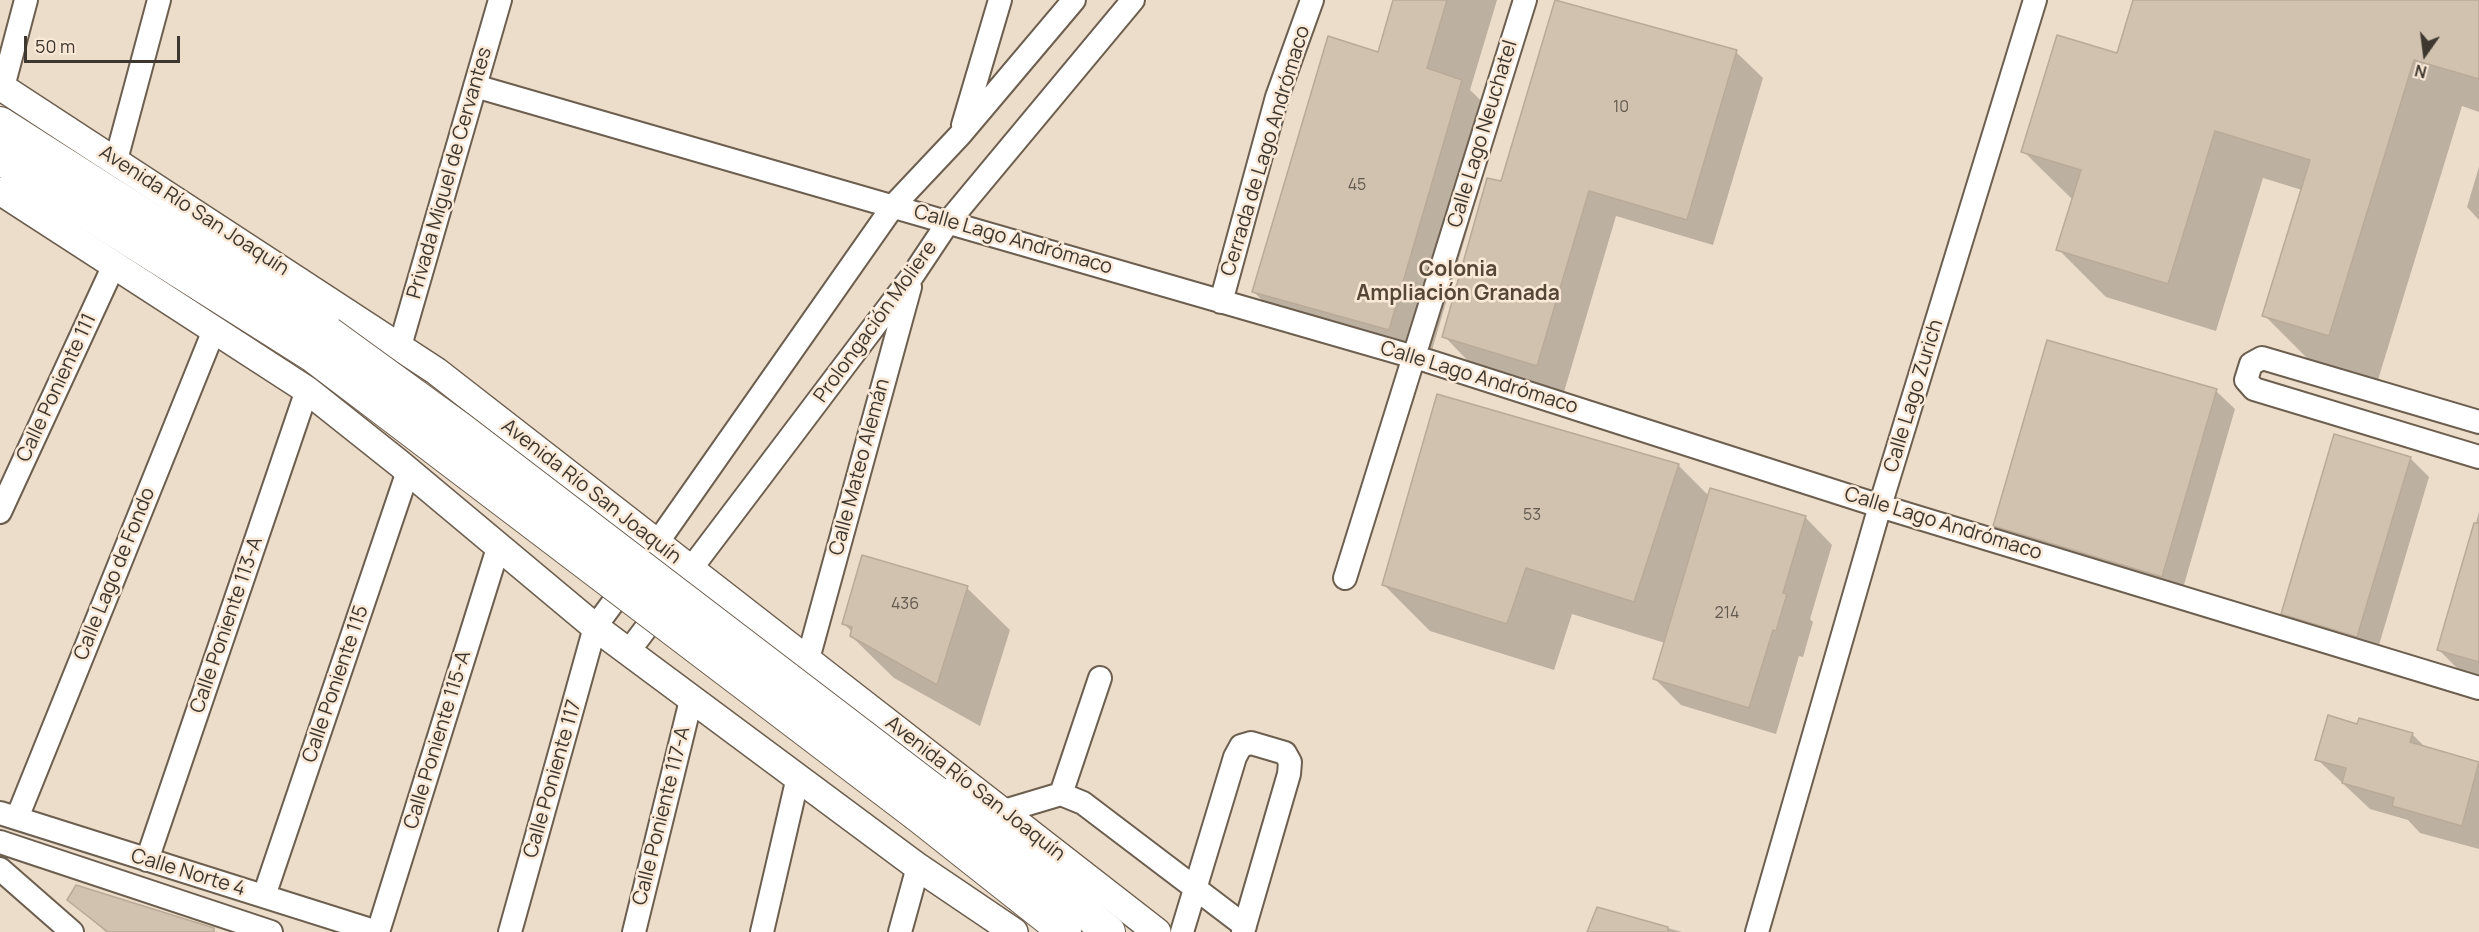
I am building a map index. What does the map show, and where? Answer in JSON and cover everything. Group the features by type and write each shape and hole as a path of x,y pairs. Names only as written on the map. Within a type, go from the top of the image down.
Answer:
{"highway":[{"name":"Avenida Río San Joaquín","path":"0,123 321,344 926,803 1109,932"},
{"name":"Avenida Río San Joaquín","path":"0,158 321,344"},
{"name":"Avenida Río San Joaquín","path":"926,803 1065,932"}],"main road":[{"name":"Avenida Río San Joaquín","path":"2,86 436,371 1157,932"},
{"path":"0,191 308,390 595,627 918,867 1014,932"},
{"path":"377,445 415,416 435,383 436,371"}],"street":[{"path":"2,86 26,0"},
{"path":"116,160 159,0"},
{"name":"Privada Miguel de Cervantes","path":"400,346 500,0"},
{"path":"960,135 1000,0"},
{"path":"595,627 657,543 894,205 960,135 1074,0"},
{"name":"Prolongación Moliere","path":"628,652 692,571 913,275 949,221 1133,0"},
{"name":"Cerrada de Lago Andrómaco","path":"1221,302 1277,97 1312,0"},
{"name":"Calle Lago Neuchatel","path":"1345,578 1525,0"},
{"name":"Calle Lago Zurich","path":"1757,932 1880,506 2035,0"},
{"name":"Calle Lago Andrómaco","path":"475,86 894,205 1414,357 1880,506 2479,688"},
{"name":"Calle Poniente 111","path":"3,498 114,265"},
{"name":"Calle Mateo Alemán","path":"808,659 913,275"},
{"name":"Calle Lago de Fondo","path":"8,815 214,330"},
{"path":"2455,450 2472,420 2262,358 2251,364 2246,380 2254,389 2342,416 2455,450 2479,457"},
{"path":"2342,416 2351,384"},
{"name":"Calle Poniente 113-A","path":"147,860 308,390"},
{"name":"Calle Poniente 115","path":"264,896 408,471"},
{"name":"Calle Poniente 115-A","path":"377,932 498,548"},
{"name":"Calle Poniente 117","path":"510,932 595,627"},
{"path":"1061,794 1100,678"},
{"name":"Calle Poniente 117-A","path":"634,932 691,699"},
{"path":"1004,812 1061,794 1083,803 1196,889 1244,929 1289,774 1290,762 1285,753 1251,743 1241,746 1234,757 1196,889 1182,932"},
{"path":"762,932 798,777"},
{"name":"Calle Norte 4","path":"8,815 377,932"},
{"name":"Calle Norte 4","path":"1,844 271,932"},
{"path":"900,932 918,867"},
{"path":"0,869 72,932"}],"building":[{"path":"1393,0 1447,0 1427,68 1462,80 1389,330 1252,292 1328,36 1378,52"},
{"path":"1555,0 1737,50 1687,220 1589,191 1537,366 1442,337 1487,178 1501,181"},
{"path":"2133,0 2479,0 2479,79 2414,60 2329,336 2262,316 2310,160 2215,131 2168,284 2056,250 2081,170 2021,152 2057,35 2117,53"},
{"path":"2047,340 2217,389 2162,577 1993,526"},
{"path":"1437,394 1679,464 1634,602 1526,568 1507,624 1382,585"},
{"path":"2334,434 2411,457 2357,637 2281,614"},
{"path":"1710,488 1806,516 1783,593 1787,594 1776,631 1773,630 1749,708 1653,679"},
{"path":"2474,523 2479,523 2479,662 2437,650"},
{"path":"862,555 968,586 937,685 850,636 852,627 842,624"},
{"path":"2328,715 2357,724 2359,718 2413,733 2410,742 2479,762 2462,826 2392,806 2394,798 2342,783 2346,768 2315,760"},
{"path":"76,885 214,928 214,932 108,932 67,900"},
{"path":"1597,907 1668,927 1668,932 1587,932"}],"district":[{"name":"Colonia Ampliación Granada","path":"1458,282"}]}
